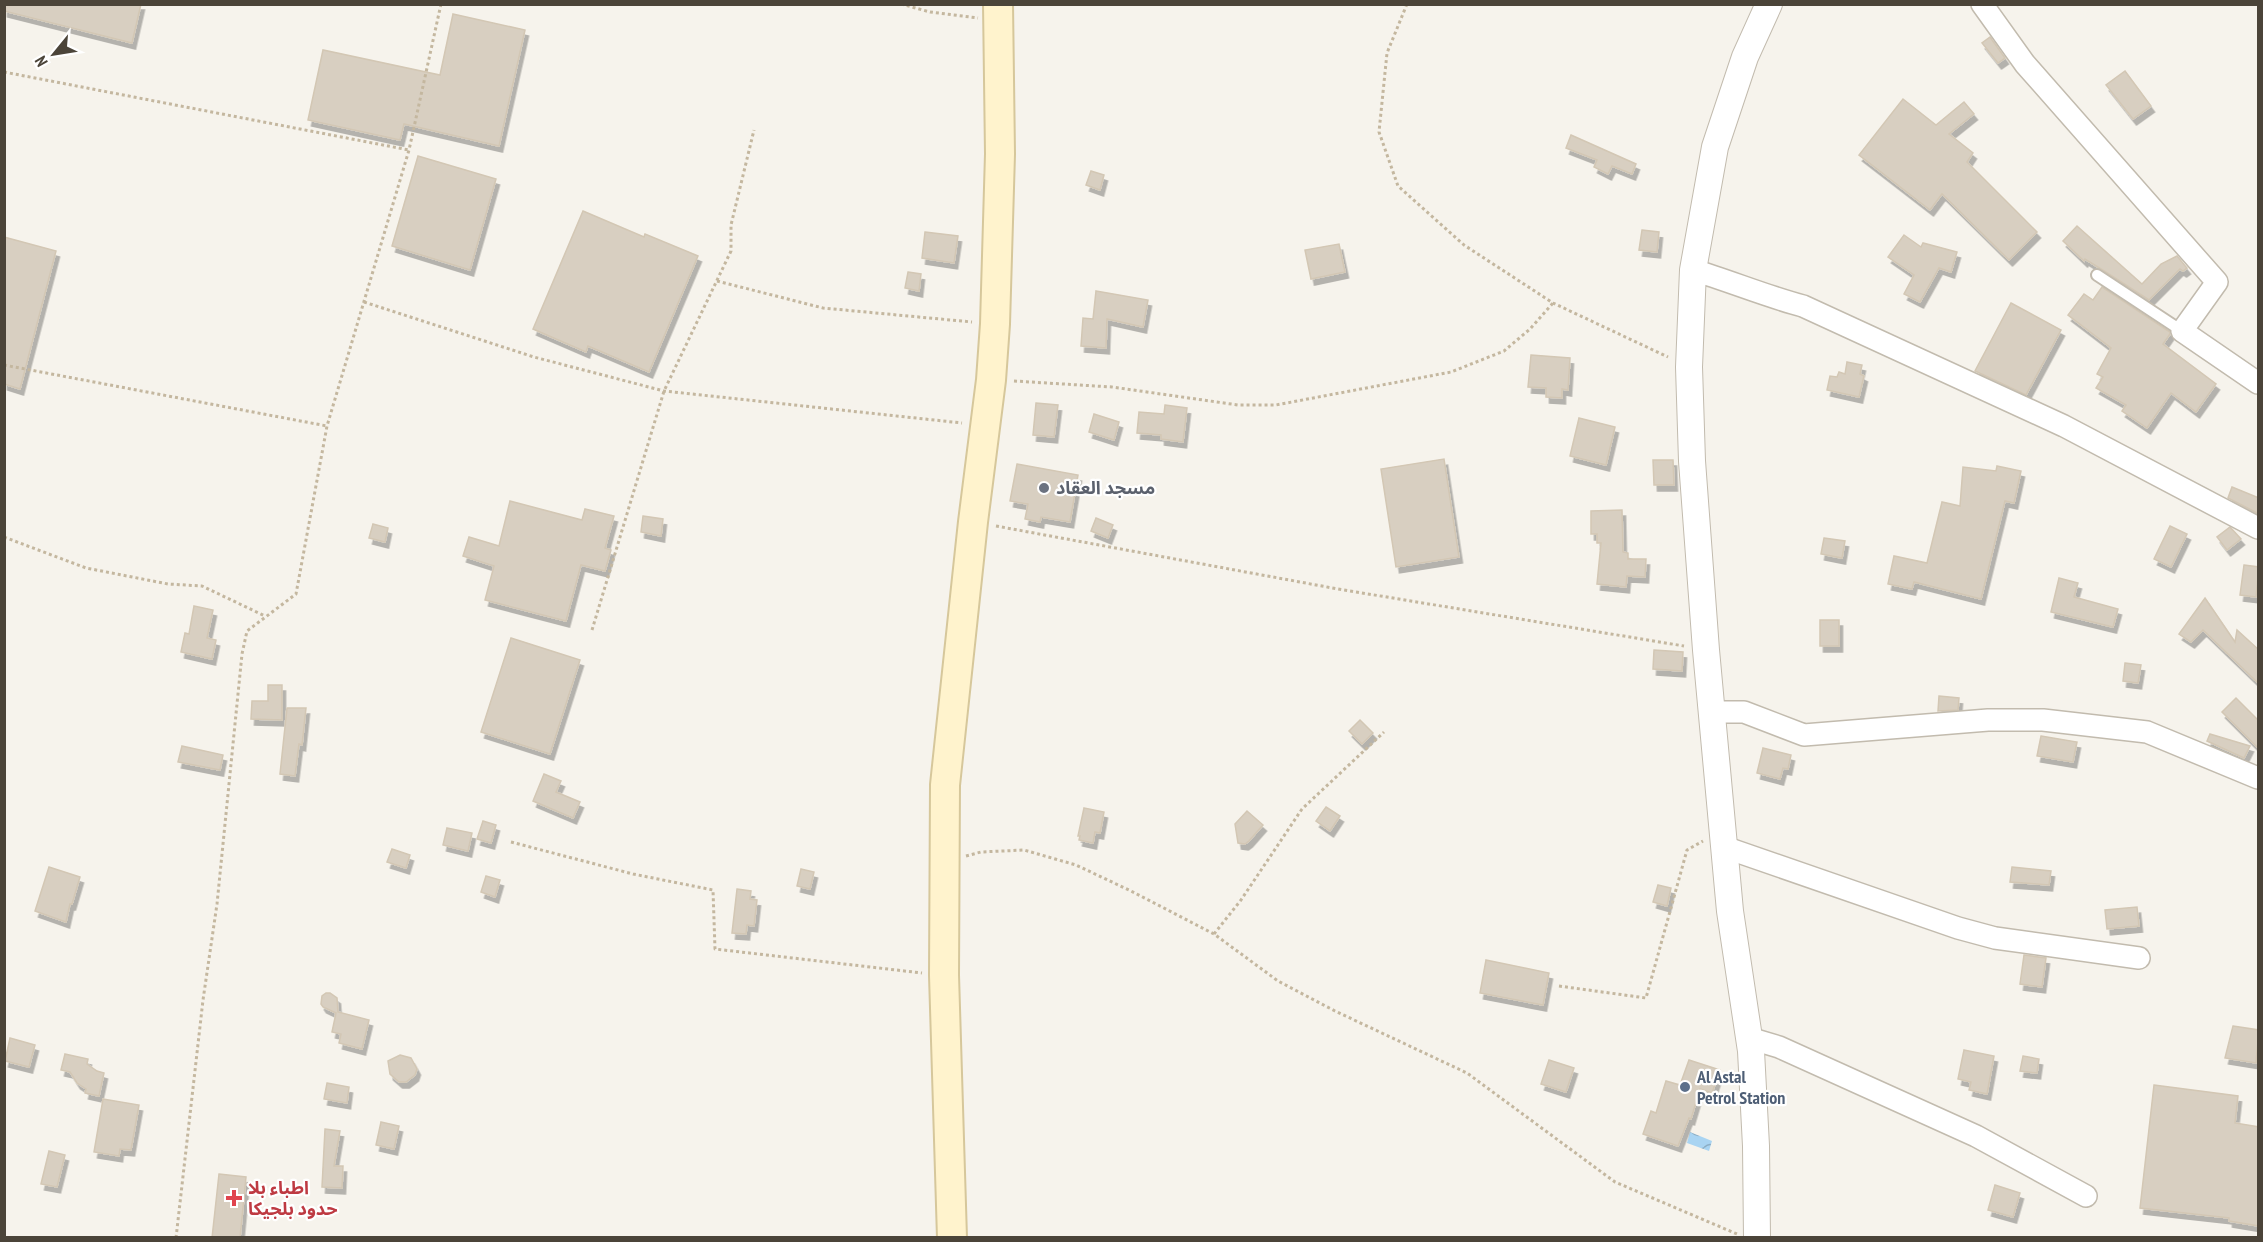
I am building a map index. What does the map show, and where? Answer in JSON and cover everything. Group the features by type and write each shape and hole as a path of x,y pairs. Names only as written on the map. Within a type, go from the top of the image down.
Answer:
{"main road":[{"path":"952,1238 944,975 945,785 973,522 991,380 995,324 1000,154 997,12"}],"street":[{"path":"1750,1236 1756,1146 1749,1038 1730,911 1706,650 1692,461 1689,367 1693,270 1715,147 1745,57 1769,4"},
{"path":"1983,4 2025,64 2217,282 2182,331 2259,383"},
{"path":"1693,270 1725,279 1763,295 1803,306 2064,426 2259,528"},
{"path":"1712,712 1744,712 1804,735 1988,720 2043,720 2148,732 2259,778"},
{"path":"1723,838 1977,933 1995,938 2139,958"},
{"path":"1749,1038 1779,1047 1976,1136 2085,1196"}],"lane":[{"path":"2097,274 2182,331"}],"path":[{"path":"176,1238 203,1000 218,892 242,654 247,631 296,594 327,426 409,150 441,4"},
{"path":"901,4 930,12 997,12"},
{"path":"1407,4 1387,53 1379,132 1398,186 1464,245 1553,303 1689,367"},
{"path":"4,72 409,150"},
{"path":"592,630 664,391 731,250 731,225 754,130"},
{"path":"717,281 823,308 995,324"},
{"path":"364,302 534,357 664,391 985,425"},
{"path":"991,380 1112,387 1238,405 1276,405 1451,372 1504,351 1530,330 1553,303"},
{"path":"4,365 327,426"},
{"path":"973,522 1338,589 1706,650"},
{"path":"4,537 86,567 168,584 202,586 265,616"},
{"path":"1214,934 1241,900 1302,810 1384,732"},
{"path":"1559,986 1646,998 1687,850 1723,838"},
{"path":"511,842 633,874 713,890 715,949 944,975"},
{"path":"944,861 981,852 1024,850 1076,865 1214,934 1278,981 1335,1011 1467,1073 1616,1182 1725,1230 1750,1236"}],"water":[{"path":"1690,1132 1712,1141 1709,1151 1687,1143"}],"building":[{"path":"4,4 141,4 132,43 4,11"},
{"path":"453,14 525,30 499,146 404,124 400,140 308,120 323,50 440,75"},
{"path":"1990,37 2005,58 1998,63 1982,43"},
{"path":"2125,71 2151,106 2133,119 2106,85"},
{"path":"1903,99 1936,125 1964,102 1974,114 1949,134 1973,153 1967,162 2037,232 2009,260 1942,194 1930,210 1859,155"},
{"path":"1571,135 1636,164 1632,174 1612,166 1608,174 1594,167 1597,160 1566,148"},
{"path":"418,156 496,179 470,270 392,246"},
{"path":"1091,171 1104,175 1100,190 1086,185"},
{"path":"583,211 644,237 645,234 698,256 649,372 588,346 586,352 533,329"},
{"path":"2077,226 2142,284 2161,264 2177,256 2187,268 2183,271 2180,269 2149,300 2085,259 2084,261 2063,241"},
{"path":"1642,230 1659,232 1657,252 1639,250"},
{"path":"925,232 958,236 954,263 922,258"},
{"path":"1904,235 1921,247 1923,243 1957,252 1951,272 1939,268 1920,302 1904,294 1914,275 1888,257"},
{"path":"4,237 56,251 20,389 4,384"},
{"path":"1339,244 1345,272 1311,279 1305,250"},
{"path":"908,272 921,274 919,291 905,288"},
{"path":"2102,287 2170,332 2163,344 2216,384 2196,412 2171,393 2147,428 2122,411 2126,405 2096,388 2103,377 2097,374 2111,348 2068,315 2084,294 2093,300"},
{"path":"1096,291 1148,300 1143,327 1107,319 1106,348 1081,346 1083,318 1093,319"},
{"path":"2011,303 2061,330 2026,395 1975,371"},
{"path":"1531,355 1570,358 1568,390 1562,389 1562,398 1546,397 1546,388 1528,387"},
{"path":"1847,362 1862,365 1860,374 1864,376 1859,397 1827,390 1830,376 1837,377 1839,372 1845,374"},
{"path":"1036,403 1058,405 1054,437 1033,435"},
{"path":"1165,405 1187,408 1183,442 1161,439 1161,435 1137,433 1139,412 1164,414"},
{"path":"1094,414 1119,422 1114,440 1089,432"},
{"path":"1579,418 1615,427 1606,465 1570,456"},
{"path":"1444,459 1459,557 1396,567 1381,469"},
{"path":"1653,460 1673,460 1674,485 1654,485"},
{"name":"مسجد العقاد","path":"1017,464 1078,475 1070,522 1041,517 1040,522 1025,519 1028,504 1010,501"},
{"path":"1997,466 2021,471 2014,503 2005,501 1981,599 1914,582 1912,589 1888,584 1894,556 1927,563 1942,502 1960,506 1963,467 1996,471"},
{"path":"2232,487 2259,498 2259,514 2228,498"},
{"path":"510,501 582,520 585,509 614,516 605,548 611,550 605,571 581,565 566,621 485,600 494,566 463,556 469,537 499,546"},
{"path":"1622,510 1623,552 1628,553 1628,559 1646,559 1645,577 1627,576 1626,587 1597,584 1601,543 1597,543 1597,534 1591,534 1591,511"},
{"path":"643,516 663,519 661,536 641,532"},
{"path":"1096,518 1113,525 1108,538 1091,531"},
{"path":"373,524 388,528 385,542 369,538"},
{"path":"2170,526 2187,534 2171,567 2154,559"},
{"path":"2230,527 2241,539 2227,550 2217,537"},
{"path":"1824,538 1845,541 1842,558 1821,554"},
{"path":"2244,565 2259,567 2256,597 2240,595"},
{"path":"2059,578 2078,583 2074,597 2118,609 2113,627 2051,612"},
{"path":"2205,598 2235,642 2237,630 2259,650 2259,684 2203,630 2191,642 2179,634"},
{"path":"194,606 213,610 207,638 216,640 212,659 181,652 185,633 189,634"},
{"path":"1820,620 1839,620 1839,646 1820,646"},
{"path":"511,638 580,660 550,754 481,732"},
{"path":"1654,650 1683,652 1682,671 1653,669"},
{"path":"2125,663 2141,665 2138,683 2123,681"},
{"path":"268,685 282,685 282,720 251,719 252,701 268,701"},
{"path":"1939,696 1959,698 1958,710 1938,711"},
{"path":"2236,698 2259,721 2259,749 2222,712"},
{"path":"287,708 306,708 302,745 299,744 295,776 280,774"},
{"path":"1360,720 1373,733 1362,744 1349,731"},
{"path":"2210,734 2250,746 2244,758 2207,741"},
{"path":"2041,736 2077,742 2073,762 2037,756"},
{"path":"182,746 223,755 220,770 178,762"},
{"path":"1763,748 1791,755 1788,769 1783,768 1780,779 1757,773"},
{"path":"544,774 561,781 556,792 580,802 573,818 533,801"},
{"path":"1326,807 1340,816 1330,831 1316,821"},
{"path":"1084,808 1104,812 1100,833 1095,832 1093,843 1079,840"},
{"path":"1247,811 1263,825 1245,844 1238,843 1235,824"},
{"path":"483,821 496,825 491,843 477,839"},
{"path":"447,828 472,833 468,851 443,845"},
{"path":"392,849 410,855 406,868 387,862"},
{"path":"49,867 80,877 66,922 35,911"},
{"path":"2012,867 2051,871 2049,885 2010,882"},
{"path":"801,869 814,872 810,889 797,886"},
{"path":"486,876 500,880 495,897 481,892"},
{"path":"1658,885 1671,888 1667,906 1653,902"},
{"path":"737,889 751,891 750,899 757,900 754,926 747,925 746,934 732,933"},
{"path":"2137,907 2139,926 2107,929 2105,910"},
{"path":"2024,955 2046,958 2042,987 2020,984"},
{"path":"1486,960 1549,973 1543,1005 1480,993"},
{"path":"326,993 337,998 338,1012 369,1020 362,1049 339,1043 341,1034 332,1032 336,1013 321,1004 322,996"},
{"path":"2233,1026 2259,1030 2256,1063 2225,1058"},
{"path":"10,1038 35,1045 29,1067 5,1061"},
{"path":"1964,1050 1994,1056 1987,1094 1969,1090 1971,1082 1958,1079"},
{"path":"65,1054 88,1059 87,1064 104,1073 99,1096 85,1093 86,1089 77,1083 70,1072 61,1070"},
{"path":"400,1055 411,1058 417,1069 415,1075 406,1082 399,1082 390,1074 388,1061"},
{"path":"2023,1056 2039,1059 2037,1073 2020,1071"},
{"path":"1549,1060 1574,1068 1566,1092 1541,1084"},
{"path":"1689,1060 1720,1070 1712,1093 1700,1089 1691,1119 1689,1118 1678,1146 1643,1134 1651,1111 1656,1113 1666,1081 1680,1085"},
{"path":"327,1083 349,1087 347,1103 324,1099"},
{"path":"2154,1085 2238,1096 2235,1123 2259,1127 2259,1226 2229,1221 2229,1218 2140,1208"},
{"path":"103,1099 139,1105 131,1150 120,1149 119,1156 94,1152"},
{"path":"381,1122 399,1126 394,1149 376,1145"},
{"path":"325,1129 340,1131 334,1166 343,1166 342,1188 322,1187"},
{"path":"49,1151 65,1155 57,1187 41,1184"},
{"path":"219,1174 246,1177 240,1238 212,1238"},
{"path":"1995,1185 2020,1193 2013,1217 1988,1210"}],"place":[{"name":"مسجد العقاد","path":"1044,488"},
{"name":"Al Astal Petrol Station","path":"1685,1087"},
{"name":"اطباء بلا حدود بلجيكا","path":"234,1198"}]}
